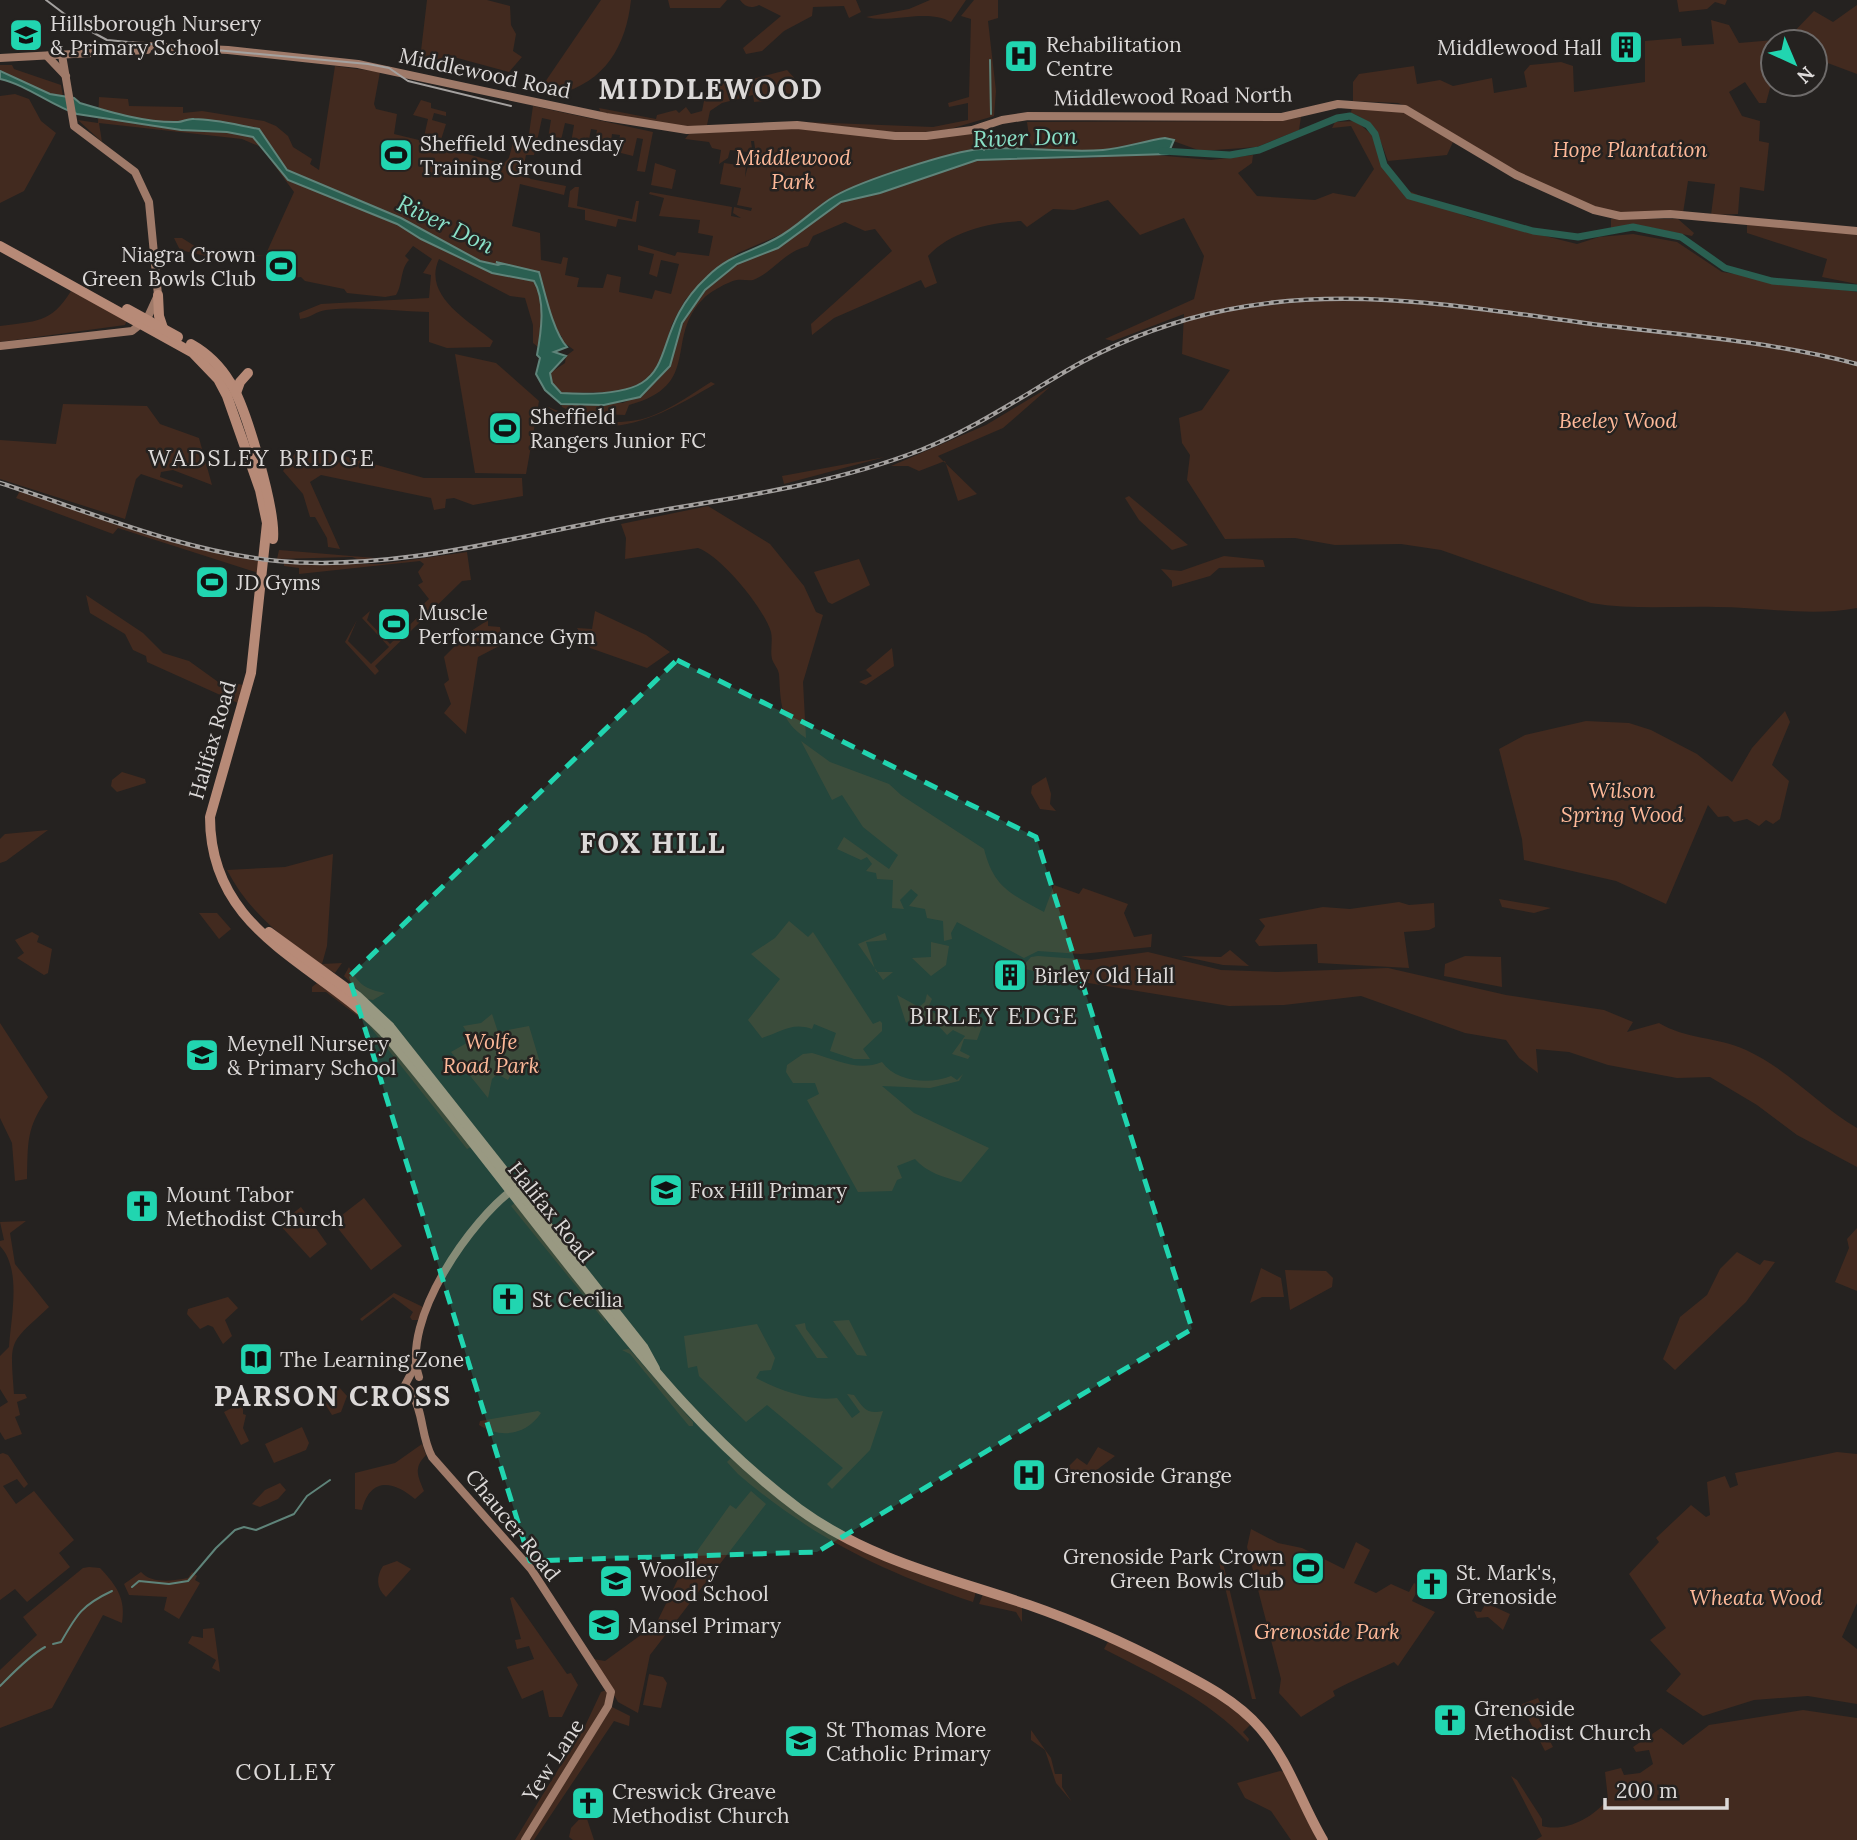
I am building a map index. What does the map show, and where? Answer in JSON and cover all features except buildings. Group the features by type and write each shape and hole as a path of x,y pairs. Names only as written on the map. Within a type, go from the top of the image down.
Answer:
{"highway":[{"path":"0,240 193,353 226,380 239,427 269,512"},
{"path":"0,246 202,351 236,394 269,512"},
{"path":"158,293 159,316 164,329"},
{"path":"236,394 240,382 248,373"},
{"name":"Halifax Road","path":"269,512 267,576 258,629 251,701 217,805 217,843 226,878 245,909 315,972 357,996 390,1027 656,1373 722,1445 772,1488 837,1534 923,1572 1091,1628 1171,1667 1226,1699 1259,1726 1275,1748 1322,1840"}],"main road":[{"name":"Middlewood Road","path":"0,58 123,48 242,51 358,64 670,129 797,125 836,128"},
{"path":"0,346 132,331 158,293 150,208 141,181 129,167 78,130 71,116 62,55"},
{"path":"47,56 66,76"},
{"name":"Middlewood Road North","path":"836,128 919,136 972,130 1002,120 1028,116 1282,117 1330,104 1391,106 1405,109 1544,189 1611,214 1670,214 1857,231"},
{"path":"416,1364 419,1377 425,1383 417,1394 405,1385 416,1364 425,1317 445,1267 468,1232 513,1189"},
{"path":"409,1377 419,1377"},
{"name":"Chaucer Road","path":"417,1394 424,1439 432,1457 536,1575 609,1687 611,1700"},
{"name":"Yew Lane","path":"525,1840 611,1700"}],"highlighted area":[{"path":"677,660 1036,837 1192,1329 817,1552 530,1561 349,977"}],"green space":[{"path":"427,0 487,0 510,6 511,25 516,34 513,51 522,57 509,72 450,56 441,58 440,62 424,57 421,51"},
{"path":"601,0 631,0 618,47 610,60 589,81 558,94 543,85"},
{"path":"668,0 727,0 720,8 670,8"},
{"path":"740,0 856,0 861,12 849,18 844,6 813,7 812,16 784,31 762,51 746,54 743,48 781,16 759,5 748,7"},
{"path":"930,0 966,0 951,22 931,16 886,19 866,17 909,9"},
{"path":"974,0 998,0 998,18 988,21 996,91 994,116 950,129 908,134 805,122 933,127 968,120 968,103 949,107 948,103 969,97 971,19 961,16"},
{"path":"1677,0 1727,0 1725,5 1715,2 1707,9 1679,12"},
{"name":"Hope Plantation","path":"1857,5 1857,74 1829,64 1829,28 1798,28 1814,11 1833,22"},
{"name":"Hope Plantation","path":"1711,20 1729,25 1739,43 1759,41 1759,98 1767,98 1766,103 1759,103 1745,82 1729,92 1742,116 1760,121 1759,141 1769,143 1764,191 1740,187 1738,214 1711,215 1715,184 1688,181 1683,213 1631,215 1598,209 1514,171 1411,108 1398,103 1353,101 1353,82 1359,74 1414,66 1417,84 1440,80 1453,86 1492,78 1494,93 1527,87 1524,72 1530,65 1561,62 1573,66 1574,92 1645,82 1645,41 1681,38 1682,46 1714,44"},
{"path":"0,65 12,65 14,69 61,85 63,96 50,94 0,71"},
{"name":"Middlewood Park","path":"335,66 380,72 374,104 376,109 397,114 394,134 423,141 428,119 413,115 421,100 431,103 431,108 446,112 446,116 434,113 432,120 446,124 439,146 503,164 509,158 513,142 528,141 533,106 653,132 645,172 637,171 643,139 637,138 633,156 617,152 620,135 612,134 610,151 594,147 597,130 591,129 588,145 571,143 574,125 565,123 561,140 548,138 551,120 542,118 534,155 526,155 522,174 531,179 566,186 564,195 520,184 512,226 540,233 541,260 561,264 563,257 568,258 565,275 579,278 577,287 603,288 607,274 621,277 619,292 652,299 655,290 671,294 679,264 661,260 657,277 649,274 654,254 638,250 638,245 675,256 677,252 709,256 713,236 698,233 700,220 659,216 664,198 649,194 650,192 732,207 731,216 741,218 733,213 734,207 751,211 752,208 737,205 741,188 720,184 724,163 746,166 745,177 749,162 757,162 754,141 751,141 753,156 748,152 730,150 728,158 719,164 721,150 712,148 709,142 685,139 689,134 795,127 903,139 979,130 978,140 985,139 988,147 1015,144 1022,149 979,149 906,169 835,196 789,231 738,253 705,279 685,300 672,324 658,370 647,381 618,392 560,393 552,383 550,373 565,363 566,356 574,350 562,341 562,336 538,347 533,343 533,325 525,298 510,296 439,259 435,272 442,296 461,316 493,341 490,347 447,348 429,342 429,312 339,309 322,311 300,319 299,313 321,304 429,298 431,275 423,273 432,259 413,246 405,256 409,260 396,295 385,297 347,293 344,289 305,281 301,277 271,281 267,256 210,257 180,250 174,238 182,238 201,250 265,256 294,192 261,147 242,139 99,123 102,142 78,120 98,123 99,97 128,99 129,106 183,107 183,113 202,111 264,121 276,126 288,136 293,147 312,159 310,164 319,170"},
{"path":"787,70 799,83 798,95 784,93 776,87 764,101 754,102 753,95 722,103 710,111 707,125 688,127 601,113 599,108 656,119 657,115 676,110 679,113 686,107 691,114 702,111 708,81 734,84"},
{"path":"15,94 29,99 41,121 56,133 24,191 0,203 0,96"},
{"path":"1352,106 1403,111 1453,142 1447,155 1388,161 1376,132 1366,121 1351,113"},
{"path":"1301,117 1299,130 1257,147 1201,151 1165,138 1103,150 1037,150 1030,143 1027,122 1280,121"},
{"name":"Beeley Wood","path":"1356,121 1372,135 1379,156 1398,186 1468,217 1577,244 1599,237 1633,234 1677,242 1722,272 1857,292 1857,608 1804,612 1734,607 1607,605 1591,603 1441,550 1401,544 1335,545 1295,538 1225,539 1187,480 1190,455 1182,443 1179,418 1202,410 1230,370 1182,354 1184,314 1113,341 1105,339 1194,299 1204,256 1184,218 1140,235 1108,200 1074,210 1053,209 1027,227 1021,221 1009,222 984,226 959,235 928,256 937,283 925,288 921,280 834,318 812,335 811,324 892,251 875,229 865,231 845,222 813,236 808,246 792,253 761,276 753,280 729,282 704,298 692,313 675,373 667,385 652,396 629,405 625,415 574,413 562,407 561,404 623,403 638,396 658,380 682,323 705,290 737,264 778,248 841,202 880,193 977,160 1092,158 1132,153 1211,160 1253,155 1252,163 1238,173 1257,196 1315,200 1333,193 1355,197 1374,169 1351,126 1332,128 1335,122"},
{"path":"655,163 676,170 672,189 651,185"},
{"path":"579,187 577,206 632,219 636,201 639,201 636,222 618,219 616,227 585,220 585,210 568,207 570,191"},
{"path":"1611,219 1678,219 1694,233 1692,236 1633,224 1611,228"},
{"path":"1751,222 1857,232 1857,284 1822,277 1827,259 1747,233 1747,225"},
{"path":"71,291 127,320 125,325 0,342 0,326 41,319 56,310"},
{"path":"455,354 496,363 539,401 526,474 475,473"},
{"path":"711,382 715,384 674,407 633,423 590,425 546,406 585,419 628,421 661,412"},
{"path":"1051,386 1003,428 938,456 944,462 919,471 908,466 891,466 986,425"},
{"path":"63,404 147,406 160,424 199,438 212,485 173,470 161,472 160,477 183,485 182,488 141,474 136,479 125,519 0,479 0,440 56,444"},
{"path":"296,452 330,452 424,478 522,478 523,496 473,505 454,498 446,499 445,508 434,510 431,498 321,475 310,482 340,549 328,547 327,538 315,517 310,517 303,494 283,471"},
{"path":"885,457 784,484 782,476"},
{"path":"946,464 977,494 958,501"},
{"path":"20,491 194,547 262,562 258,573 118,528 113,534 16,498"},
{"path":"1129,496 1188,545 1172,550 1139,520 1125,498"},
{"path":"708,506 770,544 804,586 816,612 823,615 803,682 806,738 791,724 783,710 779,674 771,653 772,635 767,622 751,597 718,561 698,548 625,559 626,538 621,524"},
{"path":"279,550 375,558 362,561 352,557 277,559"},
{"path":"467,552 471,580 462,581 375,666 379,671 375,675 345,642 357,620 348,641 371,664 389,647 362,618 370,611 367,620 390,644 422,613 418,609 429,599 418,585 423,582 418,572 424,564 420,561 299,574 299,568 284,566 284,563 381,564"},
{"path":"1224,556 1263,560 1265,567 1219,568 1210,576 1172,587 1172,581 1161,569 1181,571"},
{"path":"859,559 870,585 832,604 828,602 814,572"},
{"path":"86,595 143,633 163,653 189,661 221,684 225,681 243,685 238,703 147,662 146,656 133,650 125,634 90,613"},
{"path":"595,611 646,635 670,652 647,668 590,648 577,628 592,629"},
{"path":"488,614 488,626 500,627 503,644 478,657 466,734 444,713 451,704 444,684 449,680 444,657 468,633 485,622 485,615"},
{"path":"892,648 894,666 866,685 859,682 872,676 866,670"},
{"name":"Wilson Spring Wood","path":"1785,711 1790,722 1772,765 1789,781 1780,819 1773,824 1766,820 1759,826 1747,819 1734,822 1728,816 1718,817 1708,805 1666,904 1616,881 1524,860 1522,839 1499,749 1525,735 1586,721 1629,723 1651,730 1697,754 1732,782 1752,748"},
{"path":"801,741 830,762 889,784 901,795 984,849 998,881 1022,900 1044,912 1054,885 1079,894 1083,888 1128,904 1124,913 1134,937 1152,934 1151,947 1081,954 1038,951 1024,958 957,922 951,933 952,939 944,941 943,921 927,918 925,909 909,906 918,895 911,889 900,900 904,909 892,908 893,880 877,879 876,873 866,871 872,864 867,857 861,860 837,849 844,837 889,869 898,855 863,827 842,795 832,800"},
{"path":"122,772 145,779 146,783 117,792 111,786 112,780"},
{"path":"1046,777 1051,794 1050,804 1056,811 1040,809 1031,793 1032,786"},
{"path":"48,830 0,863 0,839 5,834"},
{"path":"333,854 327,946 322,964 342,963 335,973 288,941 260,916 227,870 285,867"},
{"path":"1499,899 1551,908 1534,913 1502,907"},
{"path":"1399,902 1409,905 1434,903 1435,927 1404,932 1409,968 1318,963 1317,944 1259,946 1255,941 1265,926 1259,919 1323,907 1350,909"},
{"path":"199,913 217,913 231,929 219,939"},
{"path":"789,921 808,937 813,932 873,1024 880,1021 882,1023 882,1031 863,1049 870,1059 854,1059 830,1051 836,1033 814,1024 812,1029 792,1027 762,1038 748,1020 780,979 751,954 775,938"},
{"path":"32,932 39,936 37,942 52,949 48,973 44,975 17,958 24,953 15,940"},
{"path":"885,933 887,940 866,942 875,968 858,944"},
{"path":"931,942 949,946 946,965 931,976 912,958 931,957"},
{"path":"1230,950 1249,966 1223,965 1181,956 1221,957"},
{"name":"BIRLEY EDGE","path":"1148,952 1221,970 1277,972 1388,968 1506,995 1604,1010 1633,1022 1627,1032 1659,1023 1680,1032 1735,1046 1776,1067 1857,1128 1857,1167 1797,1135 1757,1105 1710,1077 1677,1078 1608,1065 1569,1052 1536,1049 1538,1073 1519,1058 1506,1040 1465,1033 1361,996 1284,1005 1229,1006 1070,980 1021,968 1031,957 1038,956 1091,960"},
{"path":"1465,956 1501,957 1502,987 1444,976 1445,964"},
{"path":"349,967 363,985 385,993 373,1000 367,999 344,976"},
{"path":"877,972 893,972 883,980"},
{"path":"317,983 340,996 382,1033 402,1055 471,1147 467,1149 367,1023 326,992 312,992 312,987"},
{"path":"927,994 932,999 928,1008 952,1027 966,1018 975,1028 984,1021 977,1040 964,1039 960,1051 970,1056 968,1059 952,1054 965,1036 953,1030 947,1035 935,1022 930,1026 918,1013 906,1023 897,995 919,1007 925,1002"},
{"name":"Wolfe Road Park","path":"492,1014 498,1032 529,1026 541,1066 515,1067 508,1080 497,1074 492,1079 488,1098 451,1052 472,1040 463,1026 481,1023"},
{"path":"0,1023 48,1097 32,1127 27,1179 15,1181 12,1143 0,1118"},
{"path":"812,1053 856,1065 882,1062 896,1074 914,1080 943,1079 951,1076 957,1080 963,1074 959,1081 930,1088 882,1086 914,1113 989,1148 961,1182 930,1171 915,1159 897,1166 902,1178 897,1180 892,1191 858,1192 807,1100 819,1094 815,1083 793,1083 786,1072 787,1065 803,1054"},
{"path":"364,1198 402,1246 371,1270 333,1222"},
{"path":"515,1203 601,1311 607,1324 511,1206"},
{"path":"301,1207 327,1244 310,1258 279,1224"},
{"path":"26,1221 10,1233 15,1264 49,1307 19,1336 15,1344 12,1362 14,1394 25,1394 27,1398 17,1402 20,1415 15,1417 22,1434 5,1440 0,1432 0,1407 8,1402 0,1389 0,1356 9,1347 14,1294 11,1267 0,1246 0,1241 4,1240 0,1222"},
{"path":"1857,1228 1857,1291 1835,1282 1849,1248 1847,1239"},
{"path":"1737,1252 1760,1265 1764,1260 1775,1262 1746,1302 1675,1370 1663,1359 1680,1317 1707,1295 1720,1269"},
{"path":"1261,1268 1281,1278 1284,1297 1262,1297 1250,1303"},
{"path":"1285,1270 1326,1271 1333,1278 1332,1287 1290,1310"},
{"path":"394,1293 423,1307 418,1320 412,1320 410,1317 413,1312 393,1297 362,1321 360,1319"},
{"path":"228,1297 238,1308 225,1320 232,1336 223,1344 213,1327 208,1325 200,1329 187,1314 188,1309"},
{"path":"849,1320 867,1356 857,1355 833,1321"},
{"path":"805,1323 806,1329 828,1358 817,1358 795,1325"},
{"path":"757,1324 775,1358 771,1370 760,1371 756,1378 795,1394 837,1398 852,1418 860,1412 847,1394 854,1395 869,1411 883,1411 870,1450 832,1489 827,1484 843,1468 767,1405 746,1422 699,1376 697,1366 688,1368 684,1336"},
{"path":"629,1349 693,1422 693,1426 689,1426 630,1354 622,1350"},
{"path":"338,1386 347,1396 341,1412 332,1415 325,1404 330,1391"},
{"path":"243,1402 243,1414 246,1415 243,1428 249,1441 241,1445 224,1412"},
{"path":"538,1411 541,1413 535,1420 513,1433 496,1432 479,1425 480,1421"},
{"path":"302,1427 309,1443 306,1450 274,1463 265,1444"},
{"path":"422,1444 426,1455 419,1464 418,1472 424,1491 415,1499 399,1488 383,1485 371,1492 362,1510 355,1509 355,1473 395,1463"},
{"path":"1098,1447 1115,1456 1081,1482 1067,1468 1077,1458 1087,1465"},
{"name":"Wheata Wood","path":"1837,1452 1857,1454 1857,1603 1842,1637 1857,1649 1857,1704 1808,1696 1754,1700 1703,1716 1666,1691 1681,1674 1650,1640 1666,1628 1629,1574 1659,1542 1656,1538 1691,1505 1706,1517 1710,1515 1707,1482 1725,1476 1730,1488 1738,1485 1735,1473"},
{"path":"0,1454 8,1455 28,1484 24,1488 17,1479 3,1486 16,1504 34,1491 74,1540 59,1553 70,1567 27,1602 15,1589 0,1600"},
{"path":"731,1458 810,1520 976,1592 973,1602 878,1565 821,1534 793,1517 738,1474 727,1462"},
{"path":"280,1483 286,1490 278,1499 260,1507 252,1504 265,1490"},
{"path":"751,1491 766,1504 650,1655 638,1713 618,1702 593,1659 605,1661 656,1624 680,1575 730,1505 736,1509"},
{"name":"Grenoside Park","path":"1251,1529 1278,1543 1302,1548 1344,1569 1356,1542 1370,1550 1354,1583 1376,1593 1391,1584 1409,1592 1414,1583 1420,1586 1412,1601 1435,1612 1398,1666 1394,1662 1333,1691 1335,1696 1301,1717 1279,1693 1281,1679 1247,1547"},
{"path":"1217,1554 1220,1554 1224,1567 1256,1699 1252,1699"},
{"path":"397,1561 411,1569 386,1597 379,1586 379,1574 383,1566"},
{"path":"83,1568 100,1568 115,1587 123,1607 122,1623 103,1615 52,1708 0,1728 0,1670 37,1635 23,1617"},
{"path":"141,1572 163,1581 188,1578 192,1572 197,1576 195,1580 200,1583 179,1619 164,1610 167,1597 129,1595 124,1584"},
{"path":"983,1594 1022,1607 1022,1622 1016,1612 979,1604"},
{"path":"513,1597 567,1674 571,1673 578,1685 562,1717 549,1717 543,1690 522,1699 507,1667 534,1659 529,1646 517,1649 515,1640 521,1639 510,1598"},
{"path":"1486,1603 1510,1614 1503,1630 1488,1617 1477,1618 1474,1611 1481,1612"},
{"path":"214,1628 220,1672 212,1668 216,1660 188,1643 192,1636 203,1638 203,1629"},
{"path":"1109,1640 1183,1677 1236,1711 1251,1724 1243,1732 1249,1739 1248,1742 1199,1701 1104,1649"},
{"path":"649,1674 663,1677 667,1683 661,1708 643,1705"},
{"path":"606,1690 608,1696 605,1707 521,1840 515,1840 586,1724 601,1692"},
{"path":"1538,1698 1542,1707 1535,1712 1553,1747 1545,1751 1528,1718 1524,1718 1517,1706"},
{"path":"612,1707 630,1716 629,1726 614,1721 534,1840 527,1840"},
{"path":"1803,1710 1857,1718 1857,1840 1536,1840 1542,1836 1511,1776 1517,1780 1542,1819 1542,1826 1568,1826 1594,1813 1608,1799 1605,1772 1621,1768 1624,1775 1640,1773 1653,1764 1649,1750 1636,1752 1633,1747 1661,1728 1683,1745 1709,1725"},
{"path":"1031,1730 1051,1758 1055,1774 1062,1774 1062,1787 1072,1802 1056,1783 1045,1750 1031,1740"},
{"path":"1280,1771 1286,1772 1317,1840 1291,1840 1271,1811 1245,1798 1237,1783"},
{"path":"585,1813 594,1840 573,1840 569,1837 571,1828"}],"shaded area":[{"path":"0,71 50,94 74,98 80,103 128,116 166,122 210,120 259,129 287,170 401,218 480,261 539,272 554,322 567,347 554,352 566,356 550,373 552,383 561,393 604,393 632,388 649,377 659,363 686,301 707,277 731,259 783,234 820,206 848,190 885,175 967,151 1011,148 1103,150 1165,138 1174,140 1168,154 977,160 880,193 841,202 778,248 737,264 705,290 682,323 670,366 640,397 604,405 561,404 545,390 536,374 540,358 537,355 542,317 538,289 534,281 492,273 421,239 397,224 288,180 253,137 227,132 181,130 77,114 0,79"}],"waterway":[{"path":"990,60 991,114"},
{"name":"River Don","path":"1162,151 1230,155 1259,150 1337,118 1350,116 1368,125 1375,134 1384,165 1409,196 1533,231 1578,237 1633,227 1681,237 1725,268 1772,281 1857,288"},
{"path":"984,140 984,150"},
{"path":"132,1587 139,1581 169,1584 188,1581 235,1530 244,1527 256,1530 294,1514 307,1496 330,1480"},
{"path":"53,1644 61,1642 76,1617 87,1606 112,1591"},
{"path":"0,1686 45,1647"}],"tram line":[{"path":"46,0 79,25 107,40 368,64 389,68 408,81 511,106"}],"railway":[{"path":"0,483 138,530 208,549 278,561 362,562 446,552 768,492 846,474 942,441 1116,345 1207,314 1273,303 1366,299 1460,306 1761,345 1857,364"}],"place":[{"name":"Hillsborough Nursery & Primary School","path":"26,35"},
{"name":"Middlewood Hall","path":"1626,47"},
{"name":"Rehabilitation Centre","path":"1021,56"},
{"name":"Sheffield Wednesday Training Ground","path":"396,155"},
{"name":"Niagra Crown Green Bowls Club","path":"281,266"},
{"name":"Sheffield Rangers Junior FC","path":"505,428"},
{"name":"JD Gyms","path":"212,582"},
{"name":"Muscle Performance Gym","path":"394,624"},
{"name":"Birley Old Hall","path":"1010,975"},
{"name":"Meynell Nursery & Primary School","path":"202,1055"},
{"name":"Fox Hill Primary","path":"666,1190"},
{"name":"Mount Tabor Methodist Church","path":"142,1206"},
{"name":"St Cecilia","path":"508,1299"},
{"name":"The Learning Zone","path":"256,1359"},
{"name":"Grenoside Grange","path":"1029,1475"},
{"name":"Grenoside Park Crown Green Bowls Club","path":"1308,1568"},
{"name":"Woolley Wood School","path":"616,1581"},
{"name":"St. Mark's, Grenoside","path":"1432,1584"},
{"name":"Mansel Primary","path":"604,1625"},
{"name":"Grenoside Methodist Church","path":"1450,1720"},
{"name":"St Thomas More Catholic Primary","path":"801,1741"},
{"name":"Creswick Greave Methodist Church","path":"588,1803"}],"district":[{"name":"MIDDLEWOOD","path":"711,89"},
{"name":"WADSLEY BRIDGE","path":"262,457"},
{"name":"FOX HILL","path":"653,843"},
{"name":"BIRLEY EDGE","path":"994,1015"},
{"name":"PARSON CROSS","path":"333,1396"},
{"name":"COLLEY","path":"286,1771"}]}
